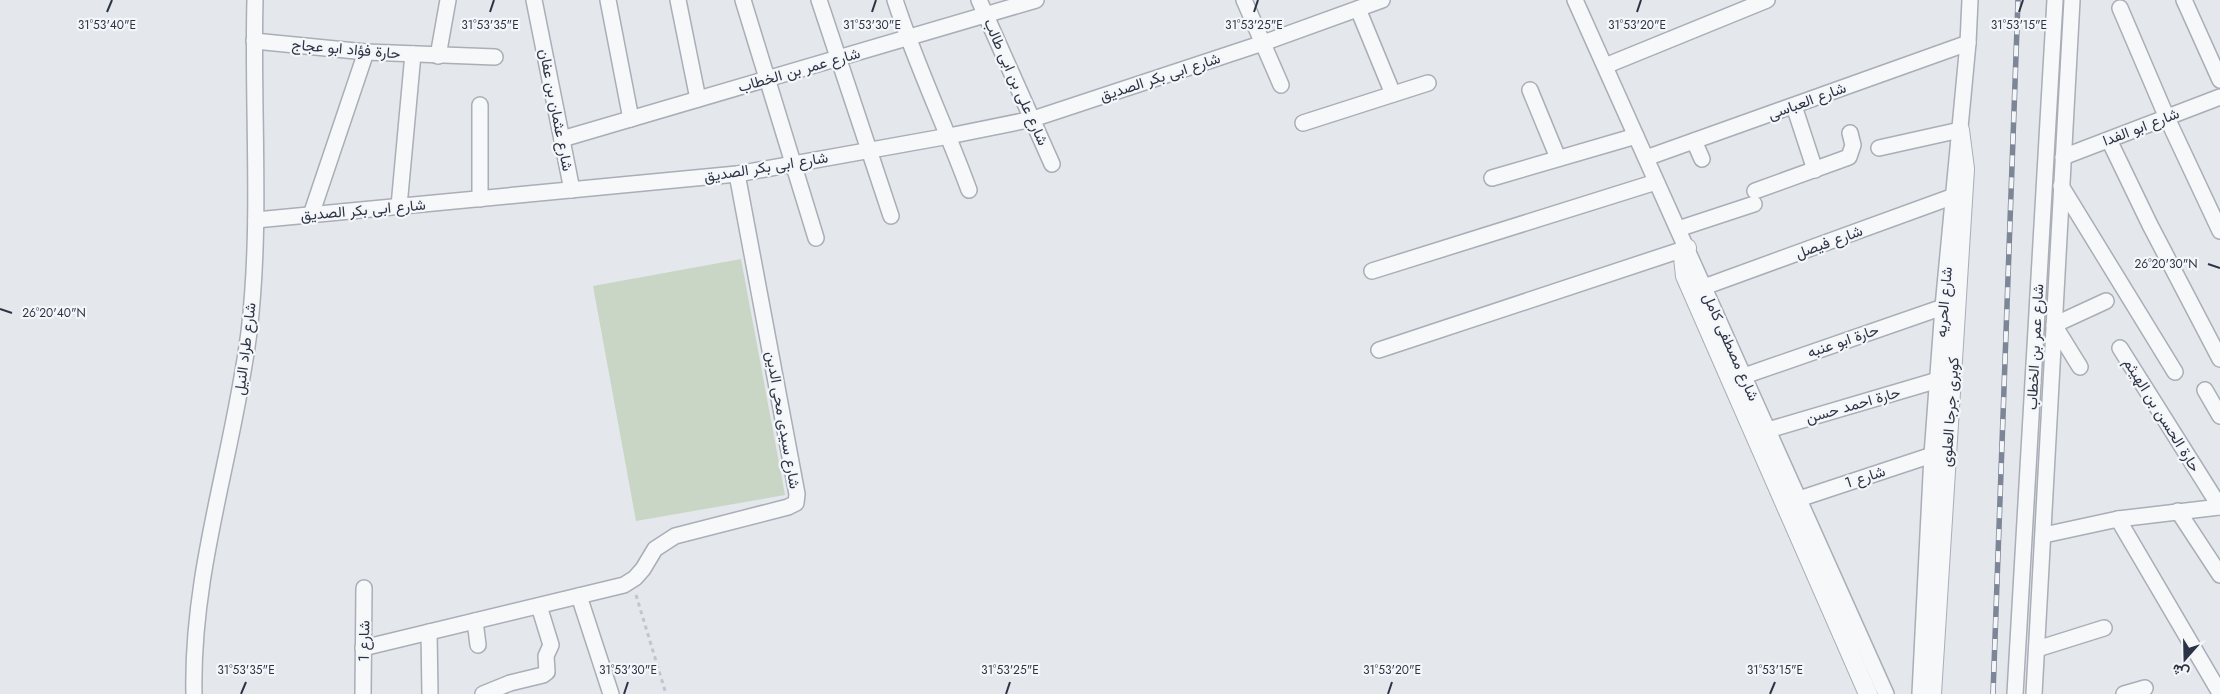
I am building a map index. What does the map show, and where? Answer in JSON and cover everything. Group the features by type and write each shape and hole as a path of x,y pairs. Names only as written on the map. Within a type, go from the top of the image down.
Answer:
{"street":[{"name":"شارع طراد النيل","path":"194,694 195,630 202,583 234,421 249,331 256,220 255,0"},
{"path":"438,56 448,0"},
{"name":"شارع عثمان بن عفان","path":"534,0 572,190"},
{"path":"608,0 631,119"},
{"path":"678,0 698,99"},
{"path":"743,0 816,238"},
{"path":"819,0 837,59 891,216"},
{"path":"895,0 908,38 949,136 969,190"},
{"name":"شارع على بن ابى طالب","path":"979,0 1052,164"},
{"name":"شارع عمر بن الخطاب","path":"562,139 1036,0"},
{"path":"1244,0 1281,84"},
{"name":"شارع ابى بكر الصديق","path":"256,220 737,174 949,136 1033,119 1263,44 1382,0"},
{"name":"شارع مصطفى كامل","path":"1575,0 1886,694"},
{"path":"1605,66 1767,0"},
{"name":"شارع الحريه","path":"1920,694 1932,455 1943,307 1968,43 1970,0"},
{"name":"شارع عمر بن الخطاب","path":"2015,694 2055,0"},
{"name":"شارع عمر بن الخطاب","path":"2034,694 2072,0"},
{"path":"2184,0 2220,80"},
{"path":"2120,8 2220,231"},
{"path":"1358,9 1393,94"},
{"name":"حارة فؤاد ابو عجاج","path":"254,41 366,52 495,57"},
{"name":"شارع العباسى","path":"1646,158 1968,43"},
{"path":"311,215 366,52"},
{"path":"399,206 414,54"},
{"path":"1303,123 1428,83"},
{"path":"1530,90 1558,158"},
{"name":"شارع ابو الفدا","path":"2063,157 2220,97"},
{"path":"480,105 480,199"},
{"path":"1794,106 1815,170"},
{"path":"1879,148 1960,130"},
{"name":"كوبرى جرجا العلوى","path":"1932,694 1965,169 1960,130"},
{"path":"1678,229 1849,157 1853,145 1850,133"},
{"path":"1492,178 1636,136"},
{"path":"2109,140 2220,359"},
{"path":"1694,141 1702,159"},
{"name":"شارع سيدى محى الدين","path":"363,648 624,585 643,569 655,549 675,536 792,506 797,498 737,174"},
{"path":"1372,271 1656,182"},
{"path":"2061,186 2175,372"},
{"name":"شارع فيصل","path":"1704,287 1954,196"},
{"path":"1379,350 1687,248"},
{"path":"1687,248 1684,257 1685,276 1868,694"},
{"path":"2080,366 2054,325 2106,301"},
{"name":"حارة ابو عنبه","path":"1744,376 1943,307"},
{"name":"حارة الحسن بن الهيثم","path":"2120,348 2220,507"},
{"name":"حارة احمد حسن","path":"1768,430 1938,380"},
{"path":"2205,390 2220,416"},
{"name":"شارع 1","path":"1798,499 1932,455"},
{"path":"2044,536 2118,519 2220,507"},
{"path":"2178,511 2220,576"},
{"path":"2118,519 2220,693"},
{"name":"شارع 1","path":"363,694 364,588"},
{"path":"579,596 611,694"},
{"path":"483,694 510,683 543,675 547,672 546,656 551,645 539,606"},
{"path":"475,621 478,645"},
{"path":"2037,649 2104,628"},
{"path":"429,632 430,694"},
{"path":"2124,694 2145,688"}],"path":[{"path":"632,580 666,694"}],"green space":[{"path":"741,259 785,495 636,521 593,286"}],"railway":[{"path":"1993,694 2018,0"}]}
